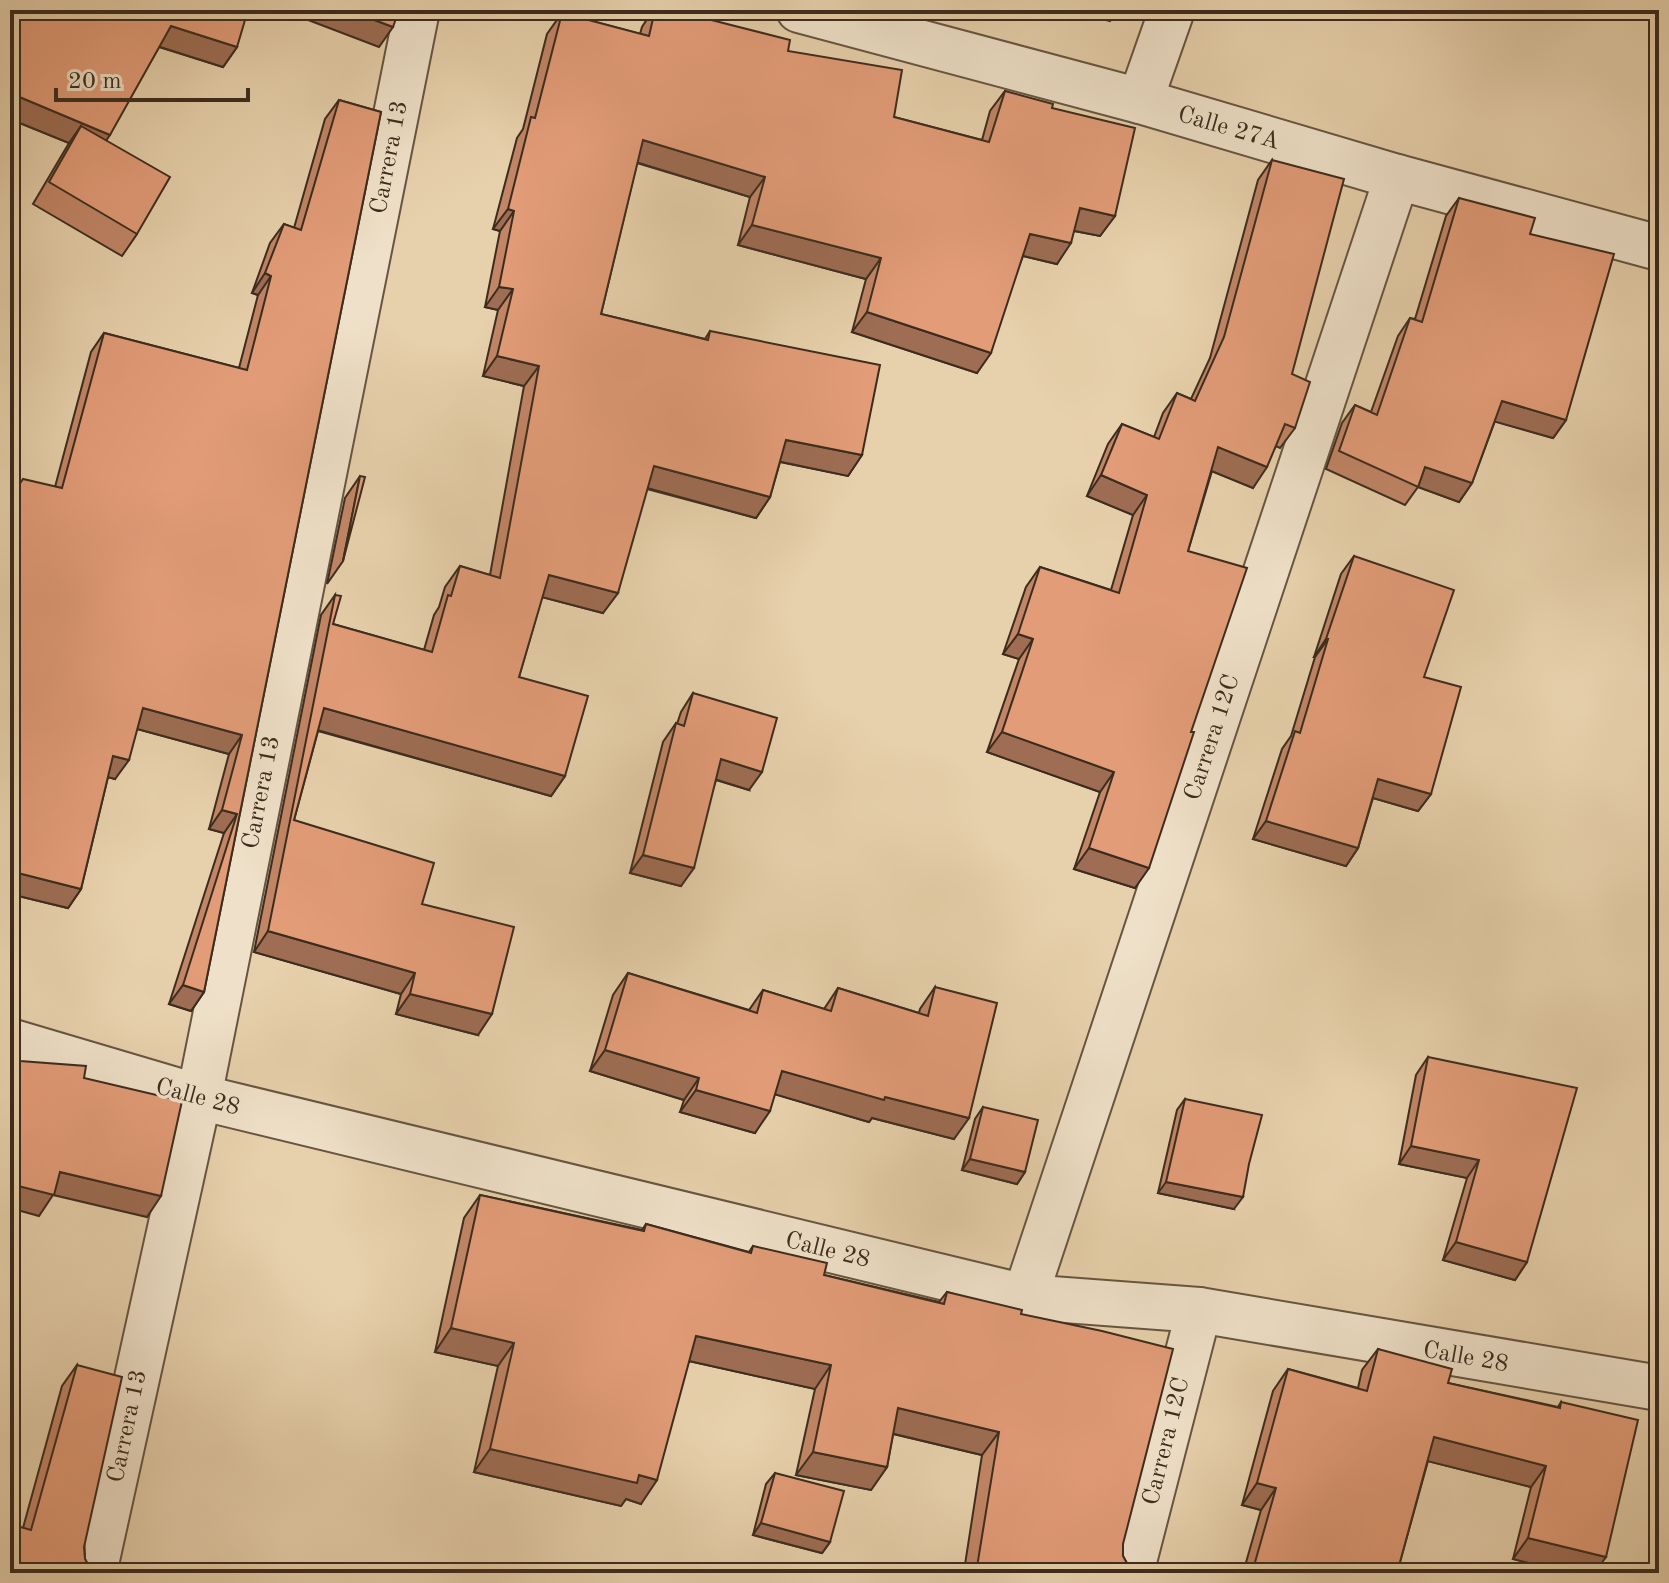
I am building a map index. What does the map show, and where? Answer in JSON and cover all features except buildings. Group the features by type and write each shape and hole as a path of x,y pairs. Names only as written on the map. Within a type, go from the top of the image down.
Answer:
{"street":[{"name":"Carrera 13","path":"94,1573 199,1097 417,10"},
{"name":"Calle 27A","path":"799,10 1140,101 1397,177 1659,248"},
{"path":"1140,101 1172,10"},
{"name":"Carrera 12C","path":"1025,1297 1397,177"},
{"name":"Calle 28","path":"10,1041 199,1097 1025,1297 1199,1310 1659,1388"},
{"name":"Carrera 12C","path":"1131,1573 1199,1310"}]}
